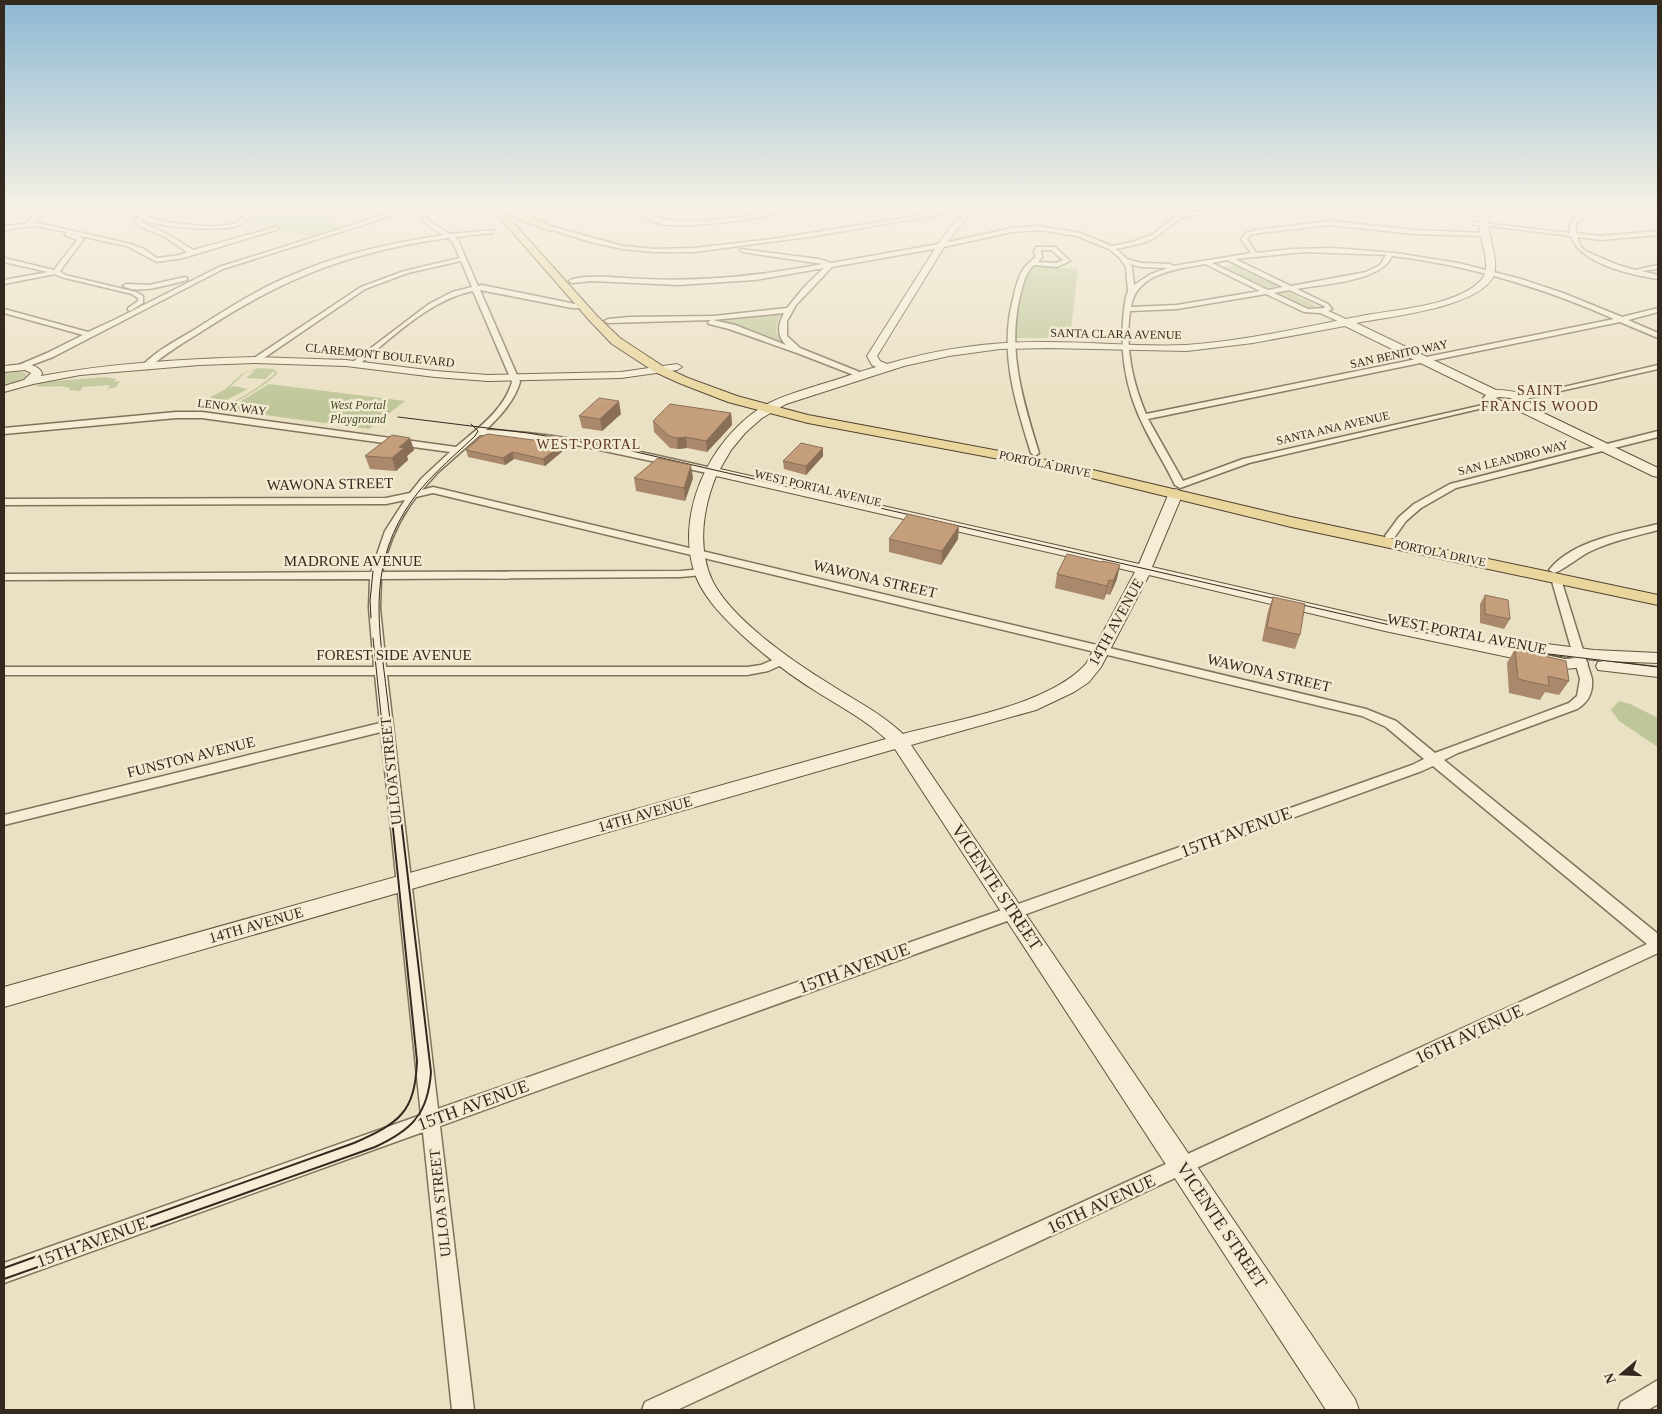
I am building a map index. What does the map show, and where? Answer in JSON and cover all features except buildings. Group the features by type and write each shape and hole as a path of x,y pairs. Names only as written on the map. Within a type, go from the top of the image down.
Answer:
{"main road":[{"name":"PORTOLA DRIVE","path":"554,275 616,340 662,370 711,391 830,423 1178,489 1291,522 1555,574 1658,592"},
{"name":"PORTOLA DRIVE","path":"567,275 608,322 636,343 677,366 772,406 1035,453 1178,489 1555,574 1658,600"}],"street":[{"path":"4,282 40,275"},
{"path":"60,275 134,293 141,297 137,305 102,324 90,334"},
{"path":"76,275 122,285 149,287 180,281 198,275"},
{"path":"4,369 18,367 50,355 206,275"},
{"path":"145,367 156,356 259,294 296,275"},
{"path":"255,360 363,288 398,275"},
{"path":"470,275 516,378"},
{"path":"572,281 592,279 648,282 717,281 776,275"},
{"path":"806,355 790,346 782,335 783,323 790,310 820,275"},
{"path":"845,368 863,364 872,356 896,322 923,275"},
{"path":"1023,275 1012,310 1010,345 1018,397 1035,453"},
{"path":"1129,275 1131,291 1126,309 1124,348 1130,382 1143,417 1178,489"},
{"path":"1131,291 1139,283 1154,275"},
{"path":"1232,275 1306,310 1329,308 1263,275"},
{"path":"1126,309 1164,308 1267,292 1358,275"},
{"name":"SANTA CLARA AVENUE","path":"772,406 884,367 938,353 1010,345 1165,349 1224,345 1442,304 1466,294 1486,281 1488,275"},
{"path":"1494,275 1658,336"},
{"path":"354,364 437,300 454,293 475,288 585,309"},
{"path":"608,322 630,319 732,316 790,310"},
{"path":"1321,310 1424,360 1510,408 1522,403 1658,367"},
{"name":"SAN BENITO WAY","path":"1143,417 1658,310"},
{"path":"4,311 90,334"},
{"path":"678,319 707,321 732,327 845,368 859,375"},
{"path":"1616,320 1658,342"},
{"path":"4,397 7,388 33,374 50,355"},
{"path":"872,356 876,363 884,367"},
{"name":"CLAREMONT BOULEVARD","path":"33,374 255,360 354,364 436,374 516,378 613,375 662,370 677,366"},
{"path":"18,367 33,374"},
{"name":"ULLOA STREET","path":"463,1410 374,607 376,576 382,552 393,526 426,479 456,450 479,432 512,395 516,385 516,378"},
{"name":"SANTA ANA AVENUE","path":"1178,489 1246,461 1495,399"},
{"path":"1522,403 1605,448 1658,473"},
{"name":"VICENTE STREET","path":"772,406 738,433 714,468 700,507 696,541 697,553 702,572 711,591 726,610 756,640 819,686 876,719 900,742 1344,1410"},
{"name":"LENOX WAY","path":"4,431 160,416 202,415 456,450"},
{"name":"WEST PORTAL AVENUE","path":"487,424 606,442 1029,544 1278,594 1444,632 1658,672"},
{"name":"WEST PORTAL AVENUE","path":"479,432 510,433 575,442 714,468 1145,567 1404,631 1498,649 1505,653 1565,664 1579,658 1658,658"},
{"name":"SAN LEANDRO WAY","path":"1390,536 1413,508 1438,492 1470,481 1658,434"},
{"name":"14TH AVENUE","path":"4,997 1030,706 1083,678 1093,667 1145,567 1178,489"},
{"name":"WAWONA STREET","path":"4,502 386,501 433,490 1373,715 1391,724 1435,759 1658,945"},
{"path":"1555,574 1564,561 1585,549 1658,527"},
{"name":"MADRONE AVENUE","path":"4,577 681,574 702,572"},
{"name":"15TH AVENUE","path":"4,1273 1416,768 1453,750 1566,710 1579,703 1583,698 1586,686 1555,574"},
{"name":"FOREST SIDE AVENUE","path":"4,671 747,671 764,668 782,660"},
{"name":"FUNSTON AVENUE","path":"4,820 386,726"},
{"name":"16TH AVENUE","path":"653,1410 1658,945"},
{"path":"1629,1410 1658,1391"}],"green space":[{"path":"1028,275 1077,275 1070,338 1014,338 1015,318"},
{"path":"1239,275 1255,275 1278,286 1266,288"},
{"path":"1286,291 1317,306 1306,308 1275,293"},
{"path":"783,315 779,316 776,331 782,343 780,344 712,320"},
{"path":"259,368 274,369 278,373 263,386 241,399 230,404 209,409 200,407 201,402 224,390 243,373","holes":["255,370 246,378 265,379 274,371 275,373 241,398 211,408 203,406 203,403 208,399 222,402 248,389 234,386 229,388 245,373"]},
{"path":"16,371 26,373 26,377 18,382 4,386 4,373"},
{"path":"105,377 116,379 114,382 120,381 116,387 107,389 110,385 83,387 80,391 69,390 70,388 62,386 35,386 43,382"},
{"name":"West Portal Playground","path":"269,384 405,401 369,429 227,410"},
{"path":"1619,701 1630,704 1658,718 1658,747 1619,721 1611,710"}],"tram line":[{"path":"398,417 473,426"},
{"path":"402,820 381,647 379,623 381,578 385,556 393,534 405,511 428,480 475,436 478,431 473,426"},
{"path":"473,426 528,433 623,449 1416,631 1532,652 1658,667"},
{"path":"371,618 370,601 373,571"},
{"path":"373,638 392,820"},
{"path":"4,1268 354,1143 383,1129 402,1114 413,1093 417,1061 392,819"},
{"path":"4,1279 375,1147 399,1134 416,1119 426,1099 431,1072 401,819"}],"district":[{"name":"SAINT FRANCIS WOOD","path":"1540,398"},
{"name":"WEST PORTAL","path":"589,444"}]}
